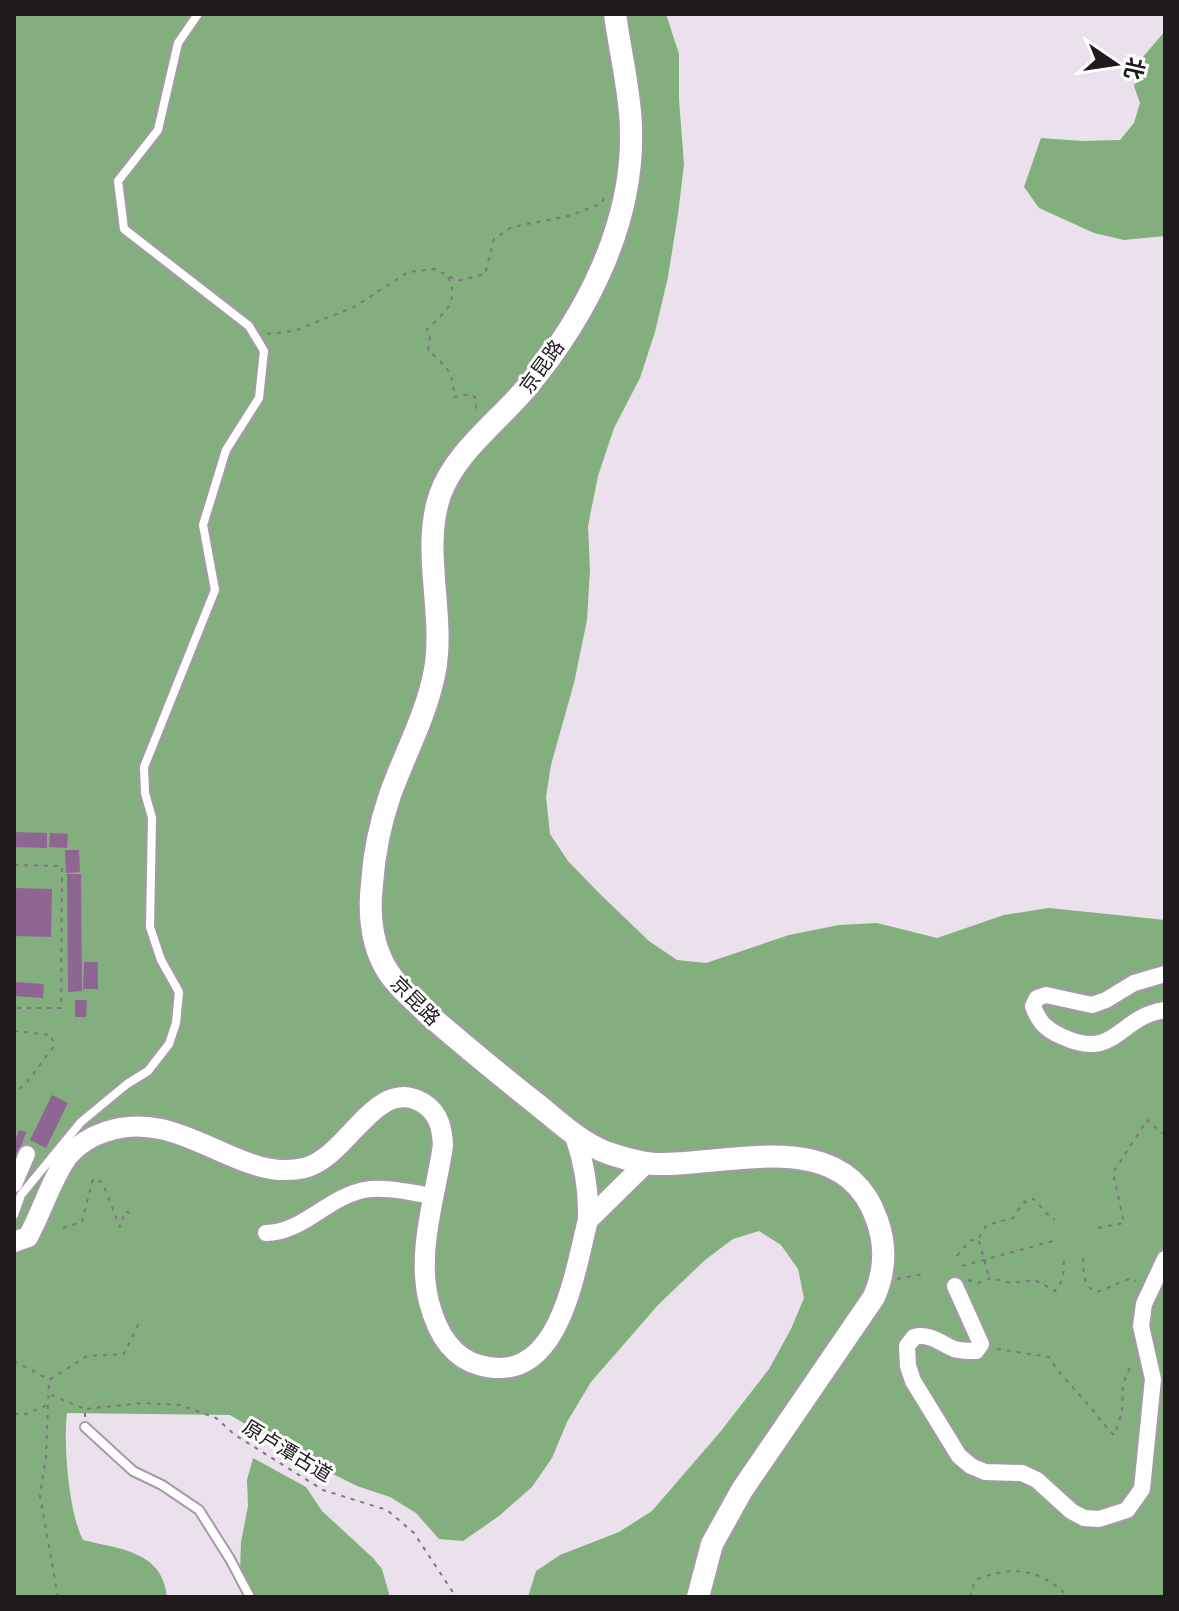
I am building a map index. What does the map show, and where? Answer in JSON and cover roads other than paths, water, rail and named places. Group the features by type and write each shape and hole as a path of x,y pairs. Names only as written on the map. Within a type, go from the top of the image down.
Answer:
{"main road":[{"name":"京昆路","path":"615,14 631,126 629,181 616,231 598,275 554,351 527,388 448,477 435,514 438,647 435,671 381,825 373,872 371,919 382,962 408,995 575,1136 604,1152 646,1163 786,1156 809,1159 833,1167 850,1179 875,1212 882,1233 884,1256 880,1282 862,1318 742,1490 712,1544 698,1597"}],"street":[{"path":"1165,974 1134,983 1092,1005 1046,995 1037,998 1033,1006 1038,1021 1050,1031 1080,1044 1096,1046 1110,1041 1149,1013 1165,1010"},
{"path":"14,1242 28,1237 70,1154 85,1141 121,1127 138,1125 163,1129 269,1168 304,1168 335,1152 380,1103 390,1098 410,1097 430,1108 442,1129 443,1145 424,1258 428,1300 444,1340 467,1361 505,1368 522,1363 537,1353 554,1333 565,1308 588,1220 585,1165 575,1136"},
{"path":"14,1184 27,1154"},
{"path":"588,1220 646,1163"},
{"path":"266,1233 281,1233 365,1190 434,1196"},
{"path":"958,1281 981,1344 976,1351 956,1350 923,1335 914,1337 907,1346 913,1381 959,1456 971,1466 985,1472 1022,1473 1037,1480 1071,1511 1084,1518 1099,1519 1127,1510 1142,1489 1153,1379 1141,1326 1144,1304 1165,1259"}],"lane":[{"path":"14,1215 21,1195 81,1122 148,1071 169,1044 176,1023 179,992 161,960 150,927 152,818 145,793 144,767 215,590 203,525 226,450 259,398 264,351 249,326 124,229 118,181 158,130 178,43 198,14"},
{"path":"85,1427 133,1471 162,1485 199,1510 250,1597"}]}
